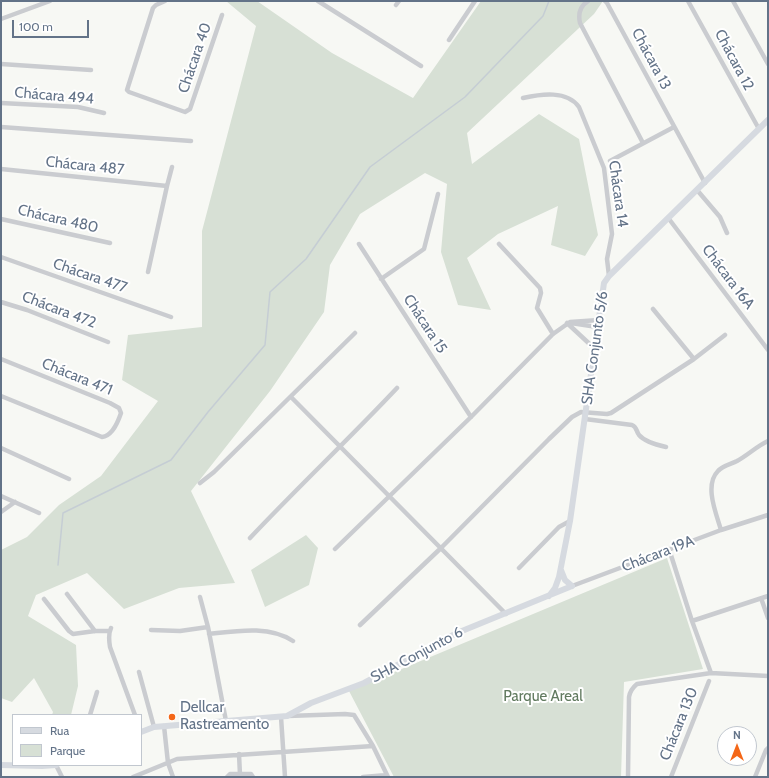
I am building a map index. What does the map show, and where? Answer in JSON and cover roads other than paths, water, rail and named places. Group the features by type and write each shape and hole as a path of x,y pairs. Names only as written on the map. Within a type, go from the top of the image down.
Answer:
{"street":[{"path":"1,19 50,1"},
{"name":"Chácara 40","path":"165,1 153,8 127,90 128,92 185,112 190,109 222,15"},
{"path":"318,1 421,66"},
{"path":"450,40 475,1"},
{"path":"588,1 583,4 580,9 579,18 584,31 643,143"},
{"name":"Chácara 12","path":"688,1 759,129"},
{"name":"Chácara 12","path":"733,1 768,64"},
{"name":"Chácara 13","path":"606,2 705,183"},
{"path":"1,64 91,70"},
{"name":"Chácara 14","path":"524,98 542,95 559,95 574,102 579,107 604,168 612,234 607,259 609,276"},
{"name":"Chácara 494","path":"1,103 78,107 104,113"},
{"name":"SHA Conjunto 5/6","path":"549,596 557,582 561,570 570,521 599,320 602,286 609,276 768,121"},
{"path":"610,161 674,126"},
{"path":"1,127 191,141"},
{"path":"148,272 172,167"},
{"name":"Chácara 487","path":"1,169 167,186"},
{"path":"697,190 720,217 727,233"},
{"path":"381,279 424,249 438,194"},
{"name":"Chácara 480","path":"1,219 110,243"},
{"name":"Chácara 16A","path":"669,219 768,350"},
{"name":"Chácara 15","path":"359,244 471,417"},
{"path":"499,244 540,288 541,293 537,308 553,334"},
{"name":"Chácara 477","path":"1,257 171,317"},
{"name":"Chácara 472","path":"1,302 27,310 108,342"},
{"path":"653,309 694,358"},
{"path":"335,549 471,417 553,334 567,323 599,320"},
{"path":"567,323 597,327"},
{"path":"567,323 595,349"},
{"path":"200,483 214,472 355,333"},
{"path":"585,416 611,413 694,358 725,335"},
{"name":"Chácara 471","path":"1,359 110,403 119,408 121,413 111,432 107,436 102,437 1,396"},
{"path":"250,538 291,494 340,448 397,388"},
{"path":"291,397 340,448 370,475 389,497 506,614"},
{"path":"360,625 441,548 564,424 578,413 585,416 632,424 640,436 652,443 666,447"},
{"path":"721,530 713,503 711,483 713,478 720,469 738,460 759,445 768,441"},
{"path":"1,448 69,479"},
{"path":"1,496 39,513"},
{"path":"1,512 15,502"},
{"name":"Chácara 19A","path":"549,596 669,549 768,515"},
{"path":"519,568 559,527 570,521"},
{"path":"669,549 692,621 711,673"},
{"path":"561,570 565,580 572,586"},
{"path":"67,594 95,631"},
{"name":"SHA Conjunto 6","path":"284,716 364,683 457,633 549,596"},
{"path":"692,621 768,596"},
{"path":"200,597 208,627 226,721"},
{"path":"761,598 768,618"},
{"path":"44,599 66,628 73,634 111,630 108,641 135,714"},
{"path":"151,630 180,631 208,627"},
{"path":"209,634 262,631 279,634 293,641"},
{"path":"139,672 154,727"},
{"path":"628,777 629,697 630,690 637,684 711,673 768,676"},
{"name":"Chácara 130","path":"671,777 709,681"},
{"path":"90,714 96,692"},
{"path":"142,731 154,727 284,716 351,714 356,719 373,746 388,776 364,777"},
{"path":"284,716 285,777"},
{"path":"164,726 168,763 173,777"},
{"path":"755,777 768,744"},
{"path":"133,777 177,759 373,746"},
{"path":"239,754 240,776"},
{"path":"1,765 12,765"},
{"path":"56,766 62,777"},
{"path":"227,777 230,774 240,776 251,774 253,777"}],"waterway":[{"path":"58,565 63,513 171,460 208,412 265,345 270,292 306,259 370,167 465,97 543,16 549,1"}],"place":[{"name":"Dellcar Rastreamento","path":"172,717"}],"park label":[{"name":"Parque Areal","path":"543,697"}]}
